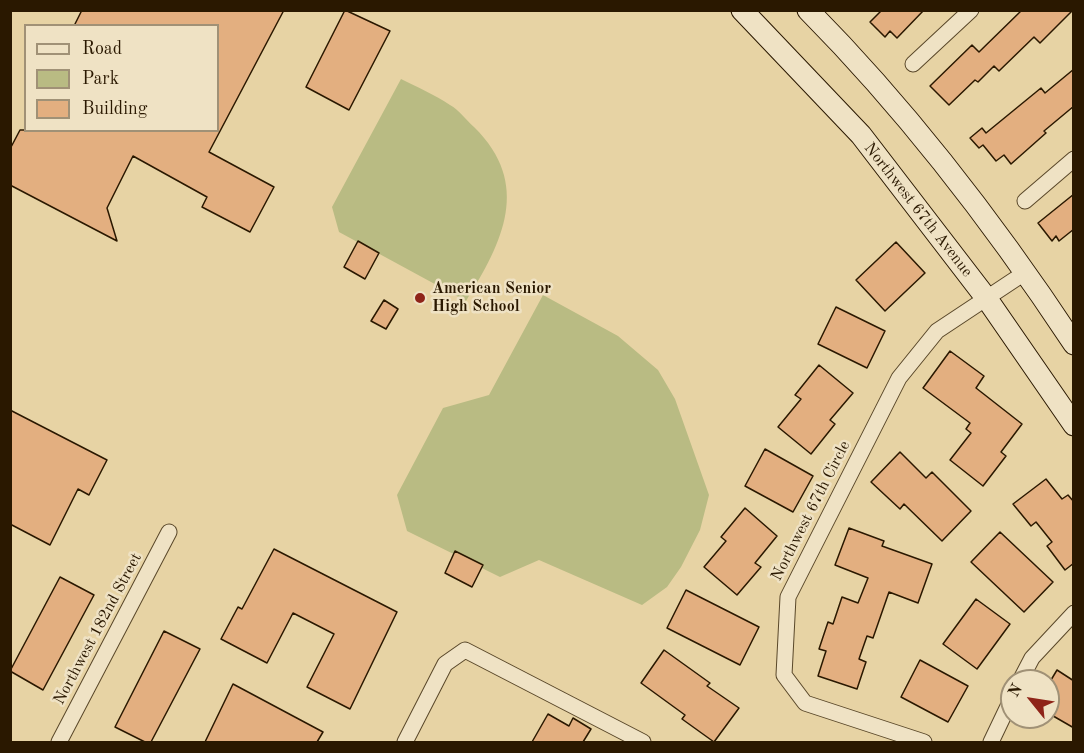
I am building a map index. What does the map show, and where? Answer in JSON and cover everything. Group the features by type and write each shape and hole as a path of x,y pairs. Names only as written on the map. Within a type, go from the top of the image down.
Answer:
{"main road":[{"name":"Northwest 67th Avenue","path":"742,10 861,135 987,299 1074,426"},
{"path":"808,10 886,93 1026,272 1074,344"}],"street":[{"path":"913,64 971,10"},
{"path":"1025,201 1074,159"},
{"name":"Northwest 67th Circle","path":"924,742 805,703 784,675 788,597 899,378 937,332 1026,272"},
{"name":"Northwest 182nd Street","path":"59,742 169,532"},
{"path":"1026,669 1032,657 1074,614"},
{"path":"405,742 445,664 465,650 643,742"},
{"path":"991,742 1000,723"}],"green space":[{"path":"401,79 456,110 492,148 502,170 507,192 506,213 500,235 491,257 466,301 339,232 332,207"},
{"path":"543,295 618,336 658,370 675,399 709,495 700,530 681,567 667,587 642,605 539,560 500,577 407,531 397,495 443,408 489,395"}],"building":[{"path":"82,10 284,10 209,152 274,187 250,232 202,207 207,197 133,156 107,208 117,241 10,185 10,149 20,130 24,132 219,132 219,24 75,24"},
{"path":"345,10 390,31 349,110 306,87"},
{"path":"882,10 924,10 897,38 890,31 885,37 870,22"},
{"path":"1022,10 1073,10 1040,43 1034,37 999,71 994,66 978,82 975,80 949,105 930,86 972,45 979,52"},
{"path":"1074,69 1074,106 1044,131 1046,133 1011,164 1004,155 996,161 983,145 979,148 970,138 982,128 986,133 1041,88 1045,93"},
{"path":"1074,194 1074,229 1059,241 1056,236 1052,241 1038,223"},
{"path":"358,241 379,253 365,279 344,267"},
{"path":"896,242 925,273 885,311 856,280"},
{"path":"384,300 398,309 386,329 371,321"},
{"path":"836,307 885,331 867,368 818,344"},
{"path":"950,351 984,376 976,388 1022,424 1001,452 1006,456 983,486 950,460 971,433 966,429 970,423 923,388"},
{"path":"819,365 853,393 830,420 835,424 811,454 778,427 801,399 795,395"},
{"path":"10,410 107,460 89,495 78,489 50,545 10,524"},
{"path":"765,449 813,476 793,512 745,486"},
{"path":"900,452 926,478 932,472 971,511 942,541 904,504 900,509 871,482"},
{"path":"1046,479 1062,499 1068,495 1074,502 1074,563 1065,570 1047,546 1052,542 1036,522 1031,526 1013,504"},
{"path":"745,508 777,536 755,563 761,567 737,595 704,567 726,541 721,537"},
{"path":"849,528 884,541 882,546 932,564 918,603 889,592 873,638 867,636 859,659 866,662 857,689 818,676 826,651 819,649 828,622 833,624 842,597 858,603 868,578 835,565"},
{"path":"1000,532 1053,582 1024,612 971,562"},
{"path":"274,549 397,612 350,709 307,687 334,634 293,613 267,663 221,639 238,607 242,609"},
{"path":"455,551 483,565 472,587 445,573"},
{"path":"60,577 94,595 43,690 10,671"},
{"path":"686,590 759,627 740,665 667,628"},
{"path":"976,599 1010,624 977,669 943,644"},
{"path":"164,631 200,649 151,742 145,742 115,727"},
{"path":"664,650 710,683 707,686 739,708 714,742 682,719 685,715 641,683"},
{"path":"920,660 968,686 948,722 901,697"},
{"path":"1060,672 1074,681 1074,728 1060,720"},
{"path":"233,684 323,732 317,742 205,742"},
{"path":"548,714 569,726 573,718 591,729 583,742 532,742"}],"place":[{"name":"American Senior High School","path":"420,298"}]}
